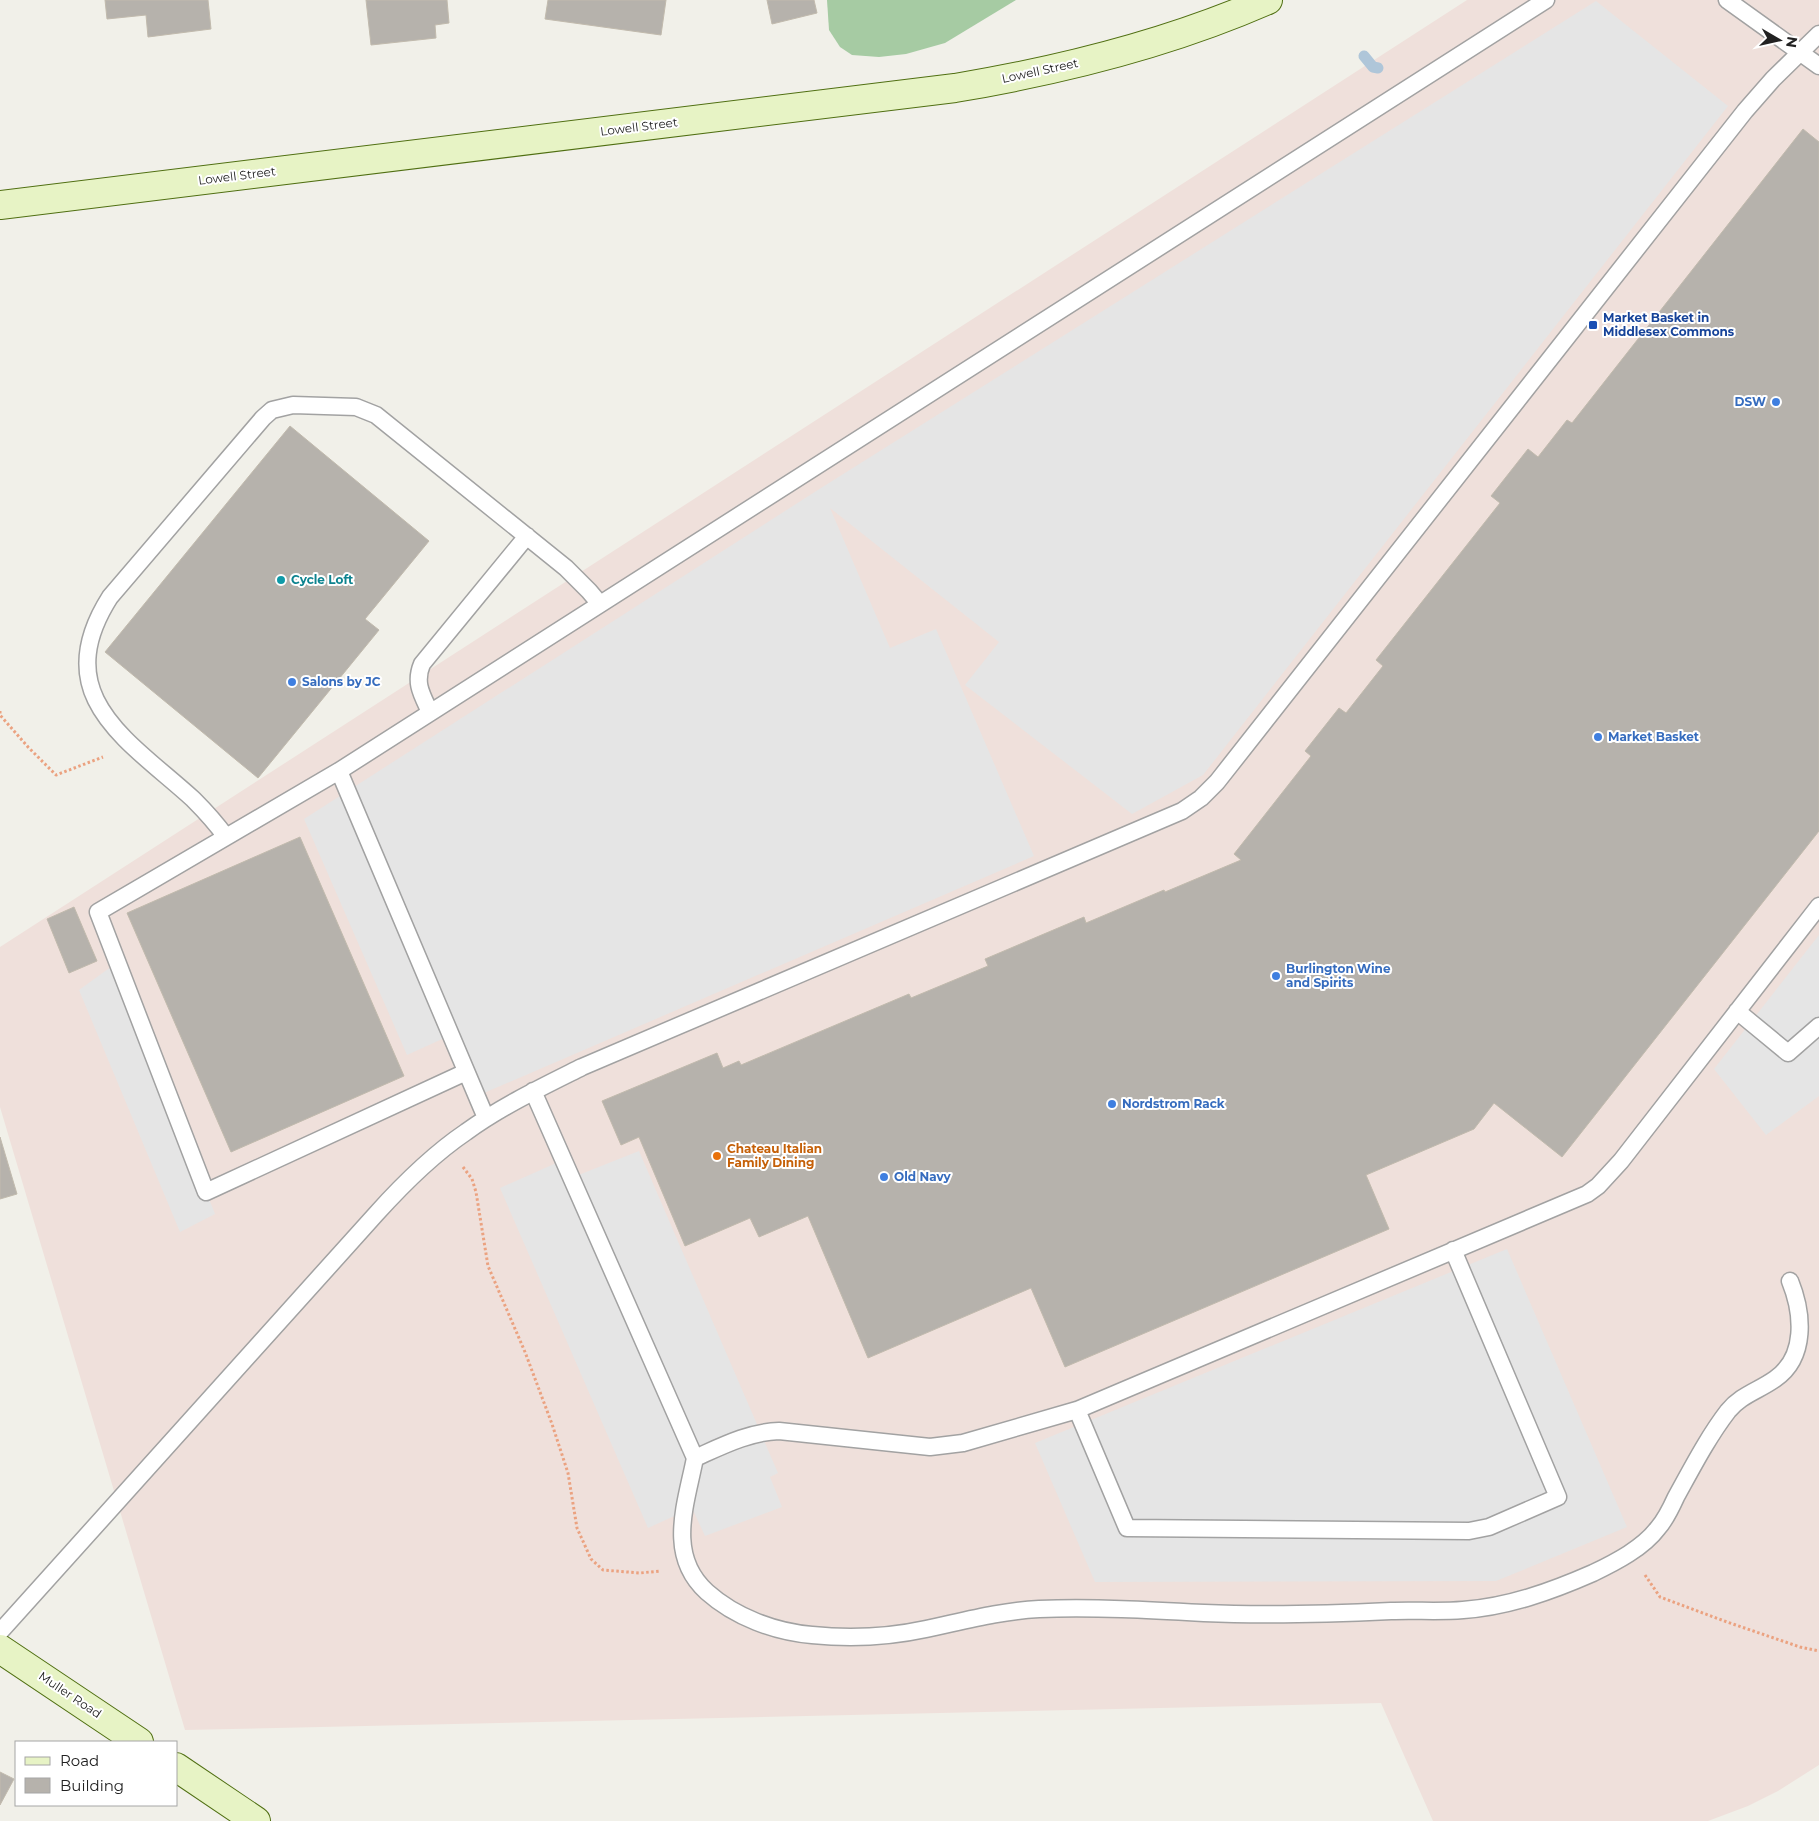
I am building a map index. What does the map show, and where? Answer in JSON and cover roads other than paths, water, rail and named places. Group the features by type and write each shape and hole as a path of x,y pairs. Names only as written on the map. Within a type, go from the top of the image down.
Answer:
{"main road":[{"name":"Lowell Street","path":"0,205 904,95 974,84 1033,74 1110,56 1180,35 1268,0"},
{"name":"Muller Road","path":"0,1649 138,1741"},
{"path":"178,1768 256,1821"}],"lane":[{"path":"466,1072 206,1192 98,912 339,771 1546,0"},
{"path":"1727,0 1819,66"},
{"path":"0,1632 407,1181 446,1147 486,1118 533,1091 582,1067 1182,811 1201,798 1217,782 1264,723 1738,119 1772,79 1819,34"},
{"path":"226,837 215,822 193,800 131,746 108,720 98,706 92,690 88,657 90,641 102,610 110,597 250,433 272,410 293,405 356,407 376,415 578,579 600,604"},
{"path":"430,712 419,684 418,674 422,664 527,536"},
{"path":"339,771 486,1118"},
{"path":"696,1458 764,1431 779,1430 930,1447 947,1446 1077,1410 1586,1194 1598,1186 1621,1161 1819,906"},
{"path":"1736,1012 1788,1053 1819,1026"},
{"path":"533,1091 696,1458 681,1533 686,1563 694,1578 718,1600 754,1620 791,1632 837,1637 895,1634 990,1614 1042,1609 1302,1614 1479,1608 1531,1597 1593,1573 1632,1551 1649,1539 1659,1528 1726,1414 1736,1402 1748,1393 1774,1380 1792,1360 1798,1345 1800,1313 1797,1298 1790,1281"},
{"path":"1077,1410 1127,1528 1469,1530 1489,1527 1558,1496 1453,1250"}],"waterway":[{"path":"1364,56 1373,67 1378,68"}],"place":[{"name":"Market Basket in Middlesex Commons","path":"1593,325"},
{"name":"DSW","path":"1776,402"},
{"name":"Cycle Loft","path":"281,580"},
{"name":"Salons by JC","path":"292,682"},
{"name":"Market Basket","path":"1598,737"},
{"name":"Burlington Wine and Spirits","path":"1276,976"},
{"name":"Nordstrom Rack","path":"1112,1104"},
{"name":"Chateau Italian Family Dining","path":"717,1156"},
{"name":"Old Navy","path":"884,1177"}]}
